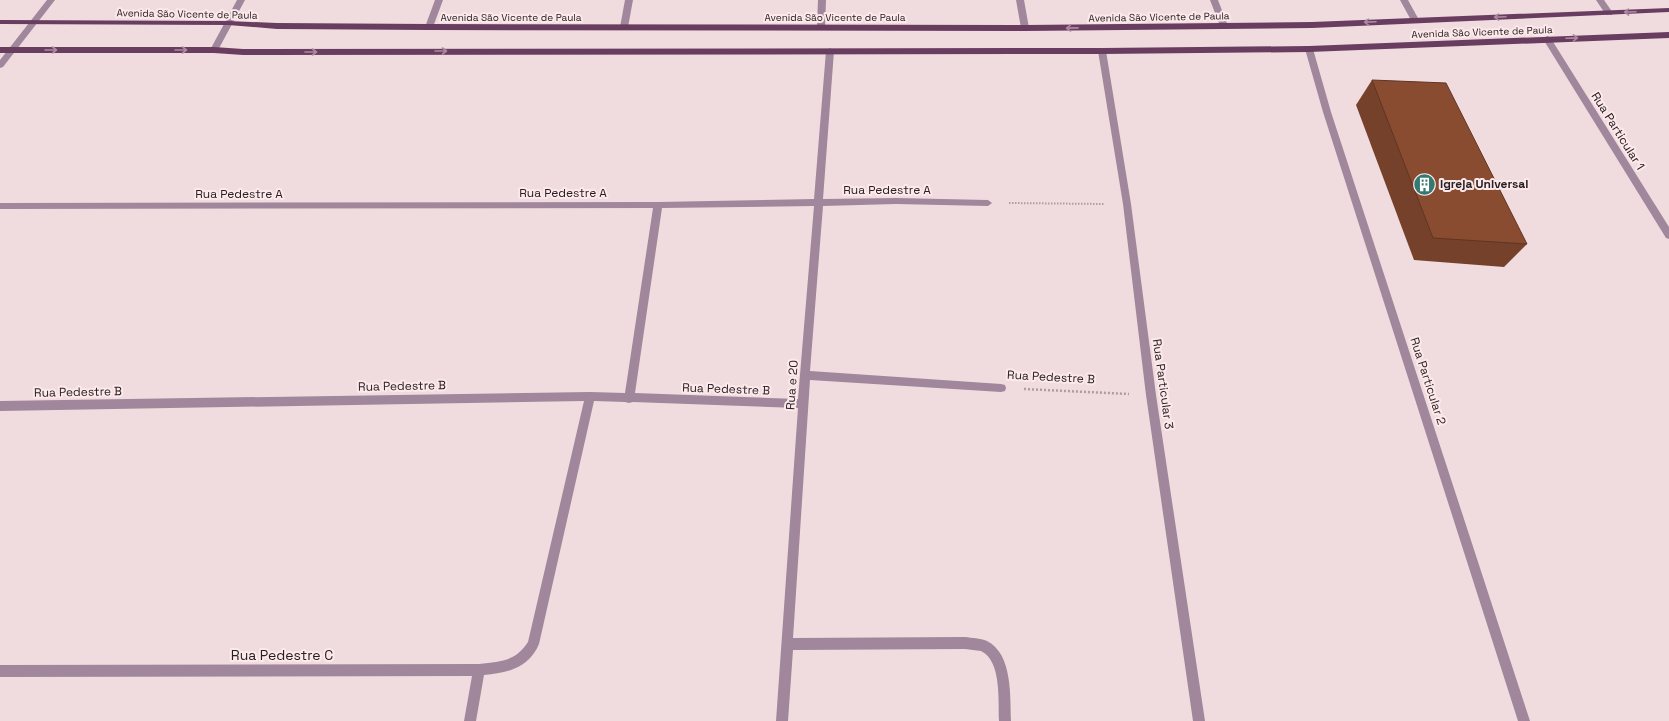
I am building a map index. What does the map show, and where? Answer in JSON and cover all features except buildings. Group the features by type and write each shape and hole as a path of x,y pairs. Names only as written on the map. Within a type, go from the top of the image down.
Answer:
{"main road":[{"name":"Avenida São Vicente de Paula","path":"0,22 429,27 1025,28 1312,25 1669,10"},
{"name":"Avenida São Vicente de Paula","path":"0,50 214,50 243,52 1102,51 1309,49 1669,35"}],"street":[{"path":"0,65 51,0"},
{"path":"214,50 241,0"},
{"path":"429,27 439,0"},
{"path":"624,27 629,0"},
{"path":"821,28 822,0"},
{"path":"1020,0 1025,28"},
{"path":"1214,0 1224,26"},
{"path":"1404,0 1415,20"},
{"path":"1600,0 1609,13"},
{"name":"Rua Particular 1","path":"1547,39 1669,235"},
{"name":"Rua Particular 2","path":"1309,49 1327,112 1524,721"},
{"name":"Rua e 20","path":"782,721 805,375 820,202 830,51"},
{"name":"Rua Particular 3","path":"1102,51 1127,204 1151,395 1199,721"},
{"name":"Rua Pedestre A","path":"0,206 658,205 820,202 988,203"},
{"path":"629,399 658,205"},
{"name":"Rua Pedestre B","path":"805,375 1001,388"},
{"name":"Rua Pedestre B","path":"0,406 590,396 629,399 804,404"},
{"name":"Rua Pedestre C","path":"0,671 479,670 509,666 521,660 533,644 590,396"},
{"path":"787,644 965,643 984,646 996,658 1003,677 1005,721"},
{"path":"470,721 479,670"}],"path":[{"path":"988,203 1127,204"},
{"name":"Rua Pedestre B","path":"1001,388 1151,395"}],"place":[{"name":"Igreja Universal","path":"1425,184"}]}
